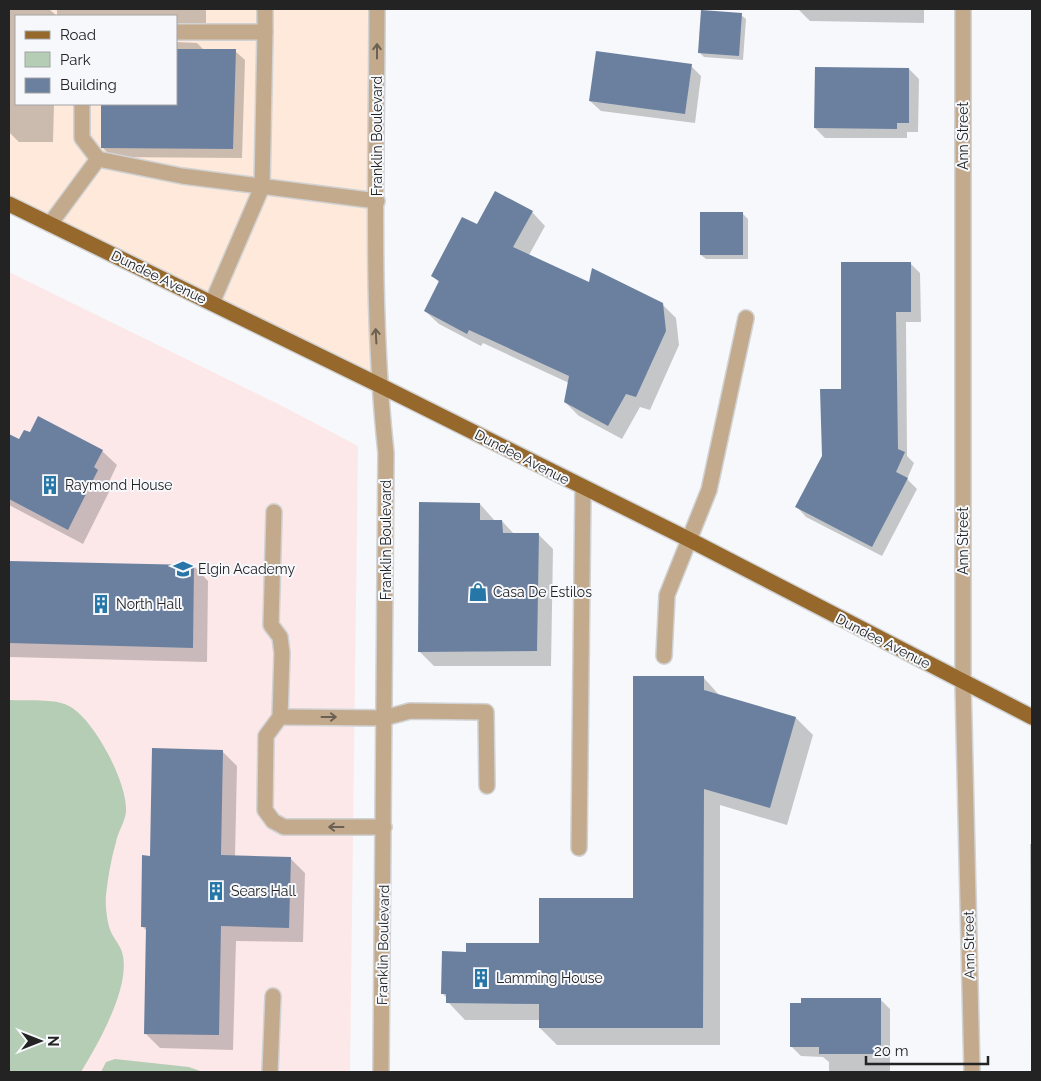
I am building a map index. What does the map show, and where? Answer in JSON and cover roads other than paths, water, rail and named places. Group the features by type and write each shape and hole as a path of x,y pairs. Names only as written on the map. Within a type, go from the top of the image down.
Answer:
{"main road":[{"name":"Dundee Avenue","path":"9,204 690,540 1032,717"}],"street":[{"path":"212,303 262,187 265,9"},
{"name":"Franklin Boulevard","path":"377,9 376,321 379,385 386,453 381,1072"},
{"name":"Ann Street","path":"964,9 963,682 972,1072"},
{"path":"178,32 265,32"},
{"path":"82,105 82,138 98,159 182,176 377,201"},
{"path":"50,224 98,159"},
{"path":"664,656 666,594 690,540 709,490 746,318"},
{"path":"579,848 583,487"},
{"path":"274,512 271,626 280,637 282,653 280,717 266,736 265,810 273,821 284,827 384,827"},
{"path":"280,717 384,718 410,711 486,712 487,786"},
{"path":"270,1072 273,996"}],"place":[{"name":"Raymond House","path":"50,485"},
{"name":"Elgin Academy","path":"183,569"},
{"name":"Casa De Estilos","path":"478,592"},
{"name":"North Hall","path":"101,604"},
{"name":"Sears Hall","path":"216,891"},
{"name":"Lamming House","path":"481,978"}]}
